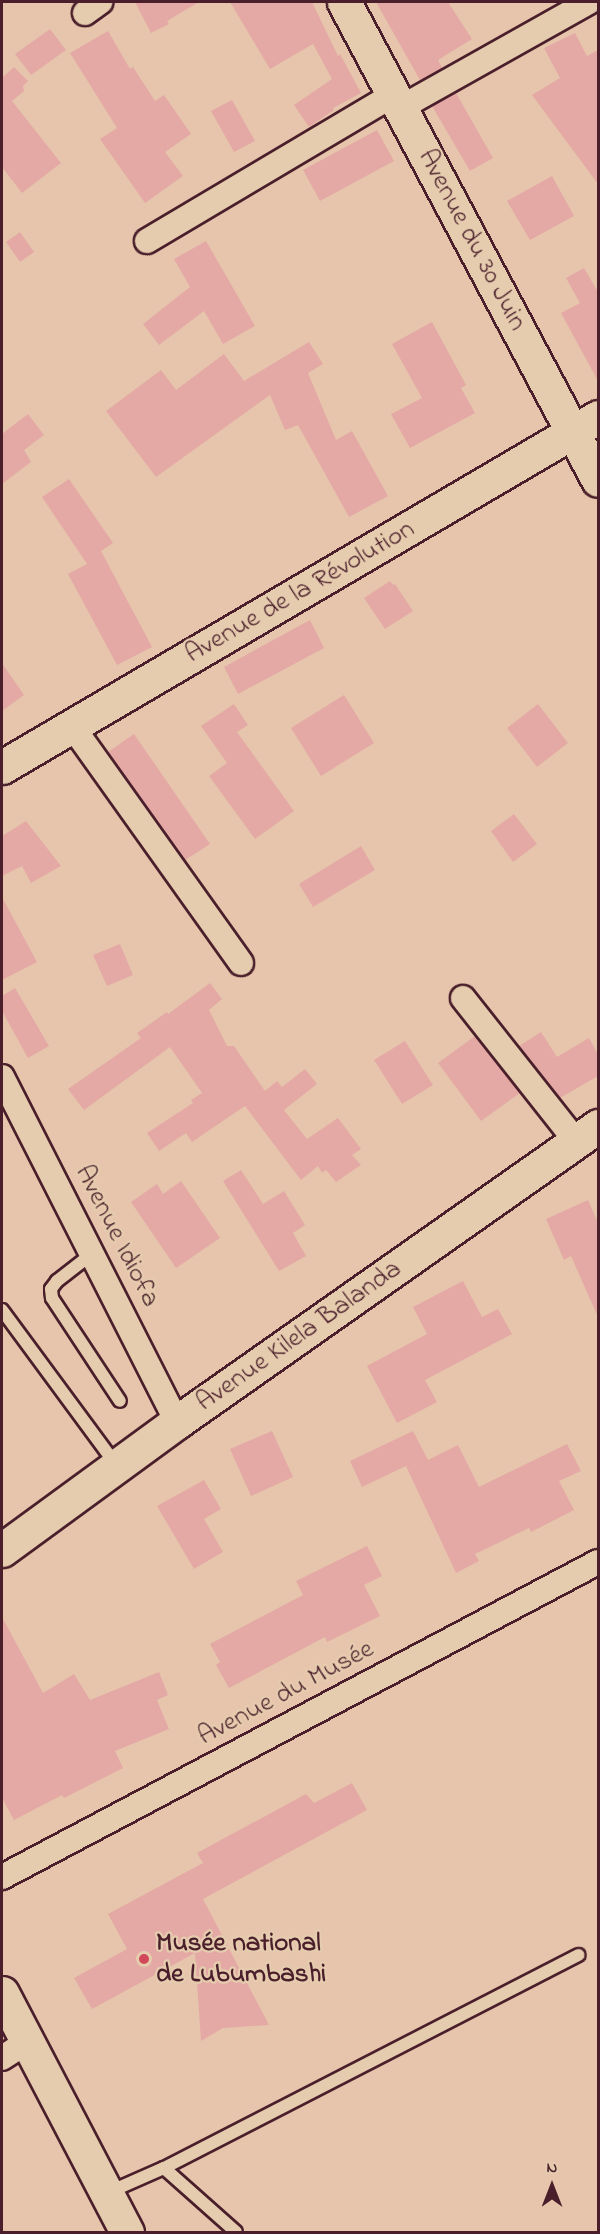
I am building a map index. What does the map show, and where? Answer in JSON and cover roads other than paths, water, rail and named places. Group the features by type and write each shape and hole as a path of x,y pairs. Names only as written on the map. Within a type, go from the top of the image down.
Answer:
{"street":[{"name":"Avenue du 30 Juin","path":"344,2 585,425 598,480"},
{"path":"147,241 399,100 589,2"},
{"name":"Avenue de la Révolution","path":"3,764 72,726 585,425"},
{"path":"72,726 241,963"},
{"path":"463,998 587,1134"},
{"name":"Avenue Idiofa","path":"2,1077 177,1422"},
{"name":"Avenue Kilela Balanda","path":"2,1550 177,1422 587,1134"},
{"name":"Avenue du Musée","path":"2,1877 598,1562"},
{"path":"2,1993 14,2050 106,2193 127,2232"}],"lane":[{"path":"93,1253 57,1281 51,1289 52,1298 120,1401"},
{"path":"2,1310 117,1466"},
{"path":"106,2193 164,2168 579,1955"},
{"path":"164,2168 236,2232"}],"place":[{"name":"Musée national de Lubumbashi","path":"144,1959"}]}
